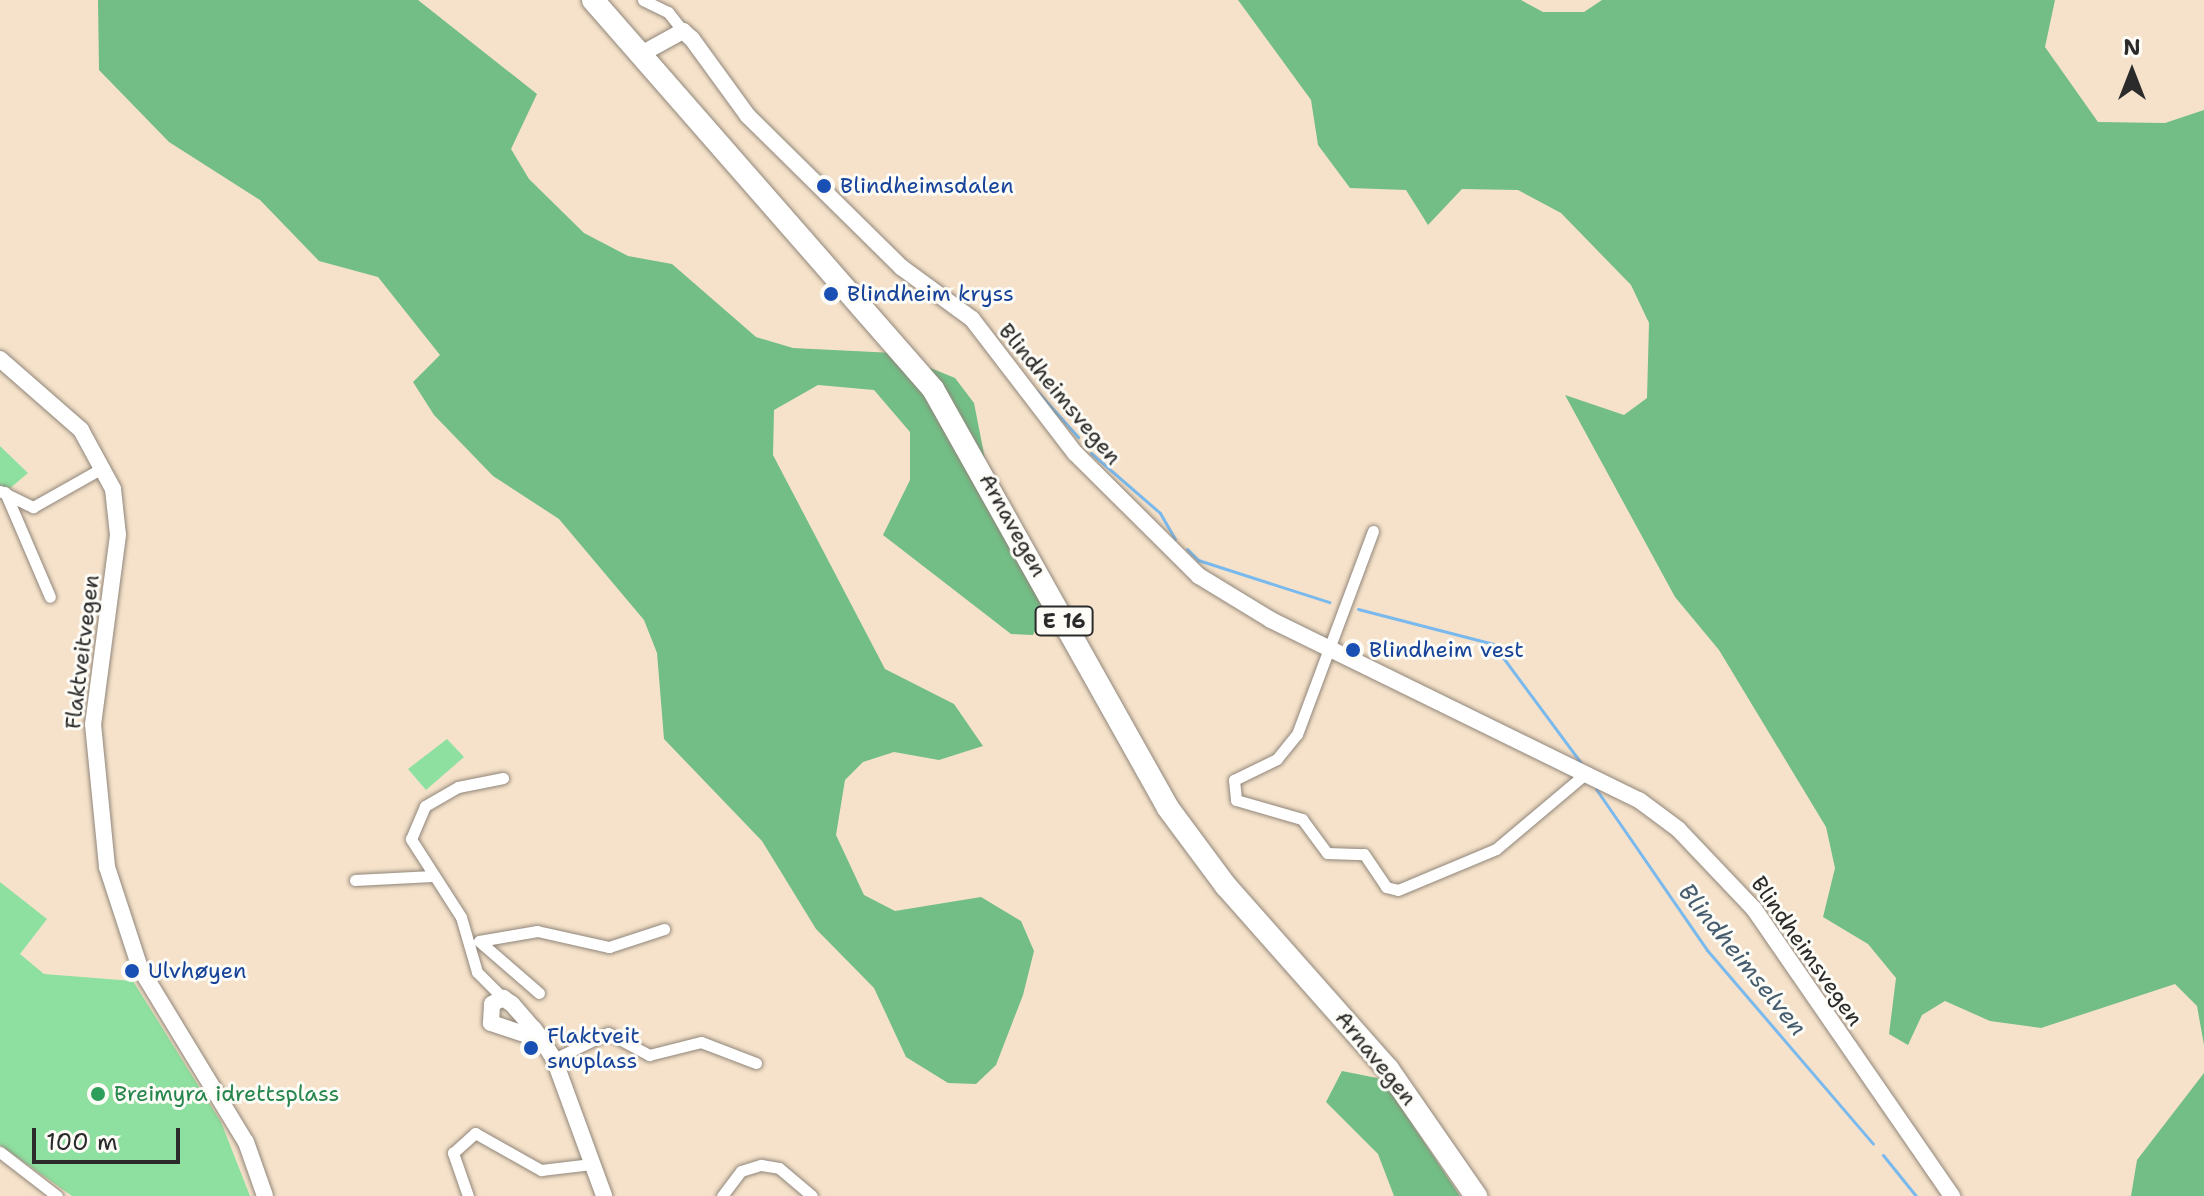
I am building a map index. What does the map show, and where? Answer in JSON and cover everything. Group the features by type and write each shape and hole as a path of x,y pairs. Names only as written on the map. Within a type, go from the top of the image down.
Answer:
{"highway":[{"name":"Arnavegen","path":"593,0 643,53 933,389 1168,808 1226,886 1388,1069 1476,1196"}],"street":[{"name":"Blindheimsvegen","path":"643,0 683,31 748,116 901,267 972,319 1075,453 1199,576 1332,650 1658,813 1737,889 1952,1196"},
{"path":"643,53 683,31"},
{"name":"Flaktveitvegen","path":"0,359 81,430 104,467 118,535 93,724 107,867 140,968 246,1142 265,1196"},
{"path":"2,491 33,507 104,467"},
{"path":"2,491 50,597"},
{"path":"1373,531 1332,650 1292,743 1230,789 1244,805 1302,819 1327,853 1364,854 1392,890 1496,849 1585,774"},
{"path":"503,778 444,793 414,822 411,839 475,942 539,993"},
{"path":"355,880 432,876"},
{"path":"475,942 537,931 609,947 664,929"},
{"path":"475,942 477,972 542,1040 554,1059 604,1196"},
{"path":"503,998 489,1009 491,1023 542,1040"},
{"path":"554,1059 608,1033 649,1055 701,1042 756,1063"},
{"path":"468,1196 453,1153 475,1133 541,1170 592,1164"},
{"path":"0,1152 57,1196"},
{"path":"722,1196 741,1171 761,1165 779,1168 812,1196"}],"green space":[{"path":"98,0 418,0 537,94 511,149 529,179 584,233 628,256 672,264 756,337 793,348 894,353 955,378 974,403 985,459 1038,583 1045,612 1033,635 1011,634 883,535 910,480 910,432 874,390 818,385 774,410 773,455 885,669 954,704 983,746 939,760 894,752 863,762 845,780 836,835 864,895 895,911 981,897 1021,921 1034,951 1023,995 996,1065 976,1084 948,1083 906,1057 874,988 816,929 762,841 664,739 657,653 644,620 559,519 493,476 434,415 413,382 440,355 378,277 319,261 260,200 169,142 99,70"},
{"path":"1238,0 1521,0 1543,12 1584,12 1602,0 2055,0 2045,47 2098,122 2165,123 2204,110 2204,1045 2197,1006 2175,984 2041,1028 1990,1021 1945,1001 1922,1015 1908,1045 1889,1034 1896,978 1868,944 1823,917 1835,868 1826,827 1719,650 1675,597 1565,395 1624,415 1647,398 1649,323 1631,285 1561,213 1518,190 1462,189 1428,225 1406,190 1350,188 1318,145 1311,100"},
{"path":"0,446 28,473 8,490 0,487"},
{"path":"447,739 464,757 426,790 408,769"},
{"path":"0,882 47,919 20,954 44,974 133,981 221,1122 250,1196 72,1196 0,1145"},
{"path":"1342,1071 1382,1079 1460,1196 1394,1196 1378,1154 1326,1102"},
{"path":"2204,1073 2204,1196 2131,1196 2137,1160"}],"waterway":[{"name":"Blindheimselven","path":"1037,391 1078,437"},
{"name":"Blindheimselven","path":"1091,453 1160,513 1175,539"},
{"name":"Blindheimselven","path":"1187,549 1198,560 1329,602"},
{"name":"Blindheimselven","path":"1358,609 1493,644 1581,763"},
{"name":"Blindheimselven","path":"1596,789 1707,950 1873,1144"},
{"name":"Blindheimselven","path":"1883,1155 1916,1196"}],"place":[{"name":"Blindheimsdalen","path":"824,186"},
{"name":"Blindheim kryss","path":"831,294"},
{"name":"Blindheim vest","path":"1353,650"},
{"name":"Ulvhøyen","path":"132,971"},
{"name":"Flaktveit snuplass","path":"531,1048"},
{"name":"Breimyra idrettsplass","path":"98,1094"}]}
